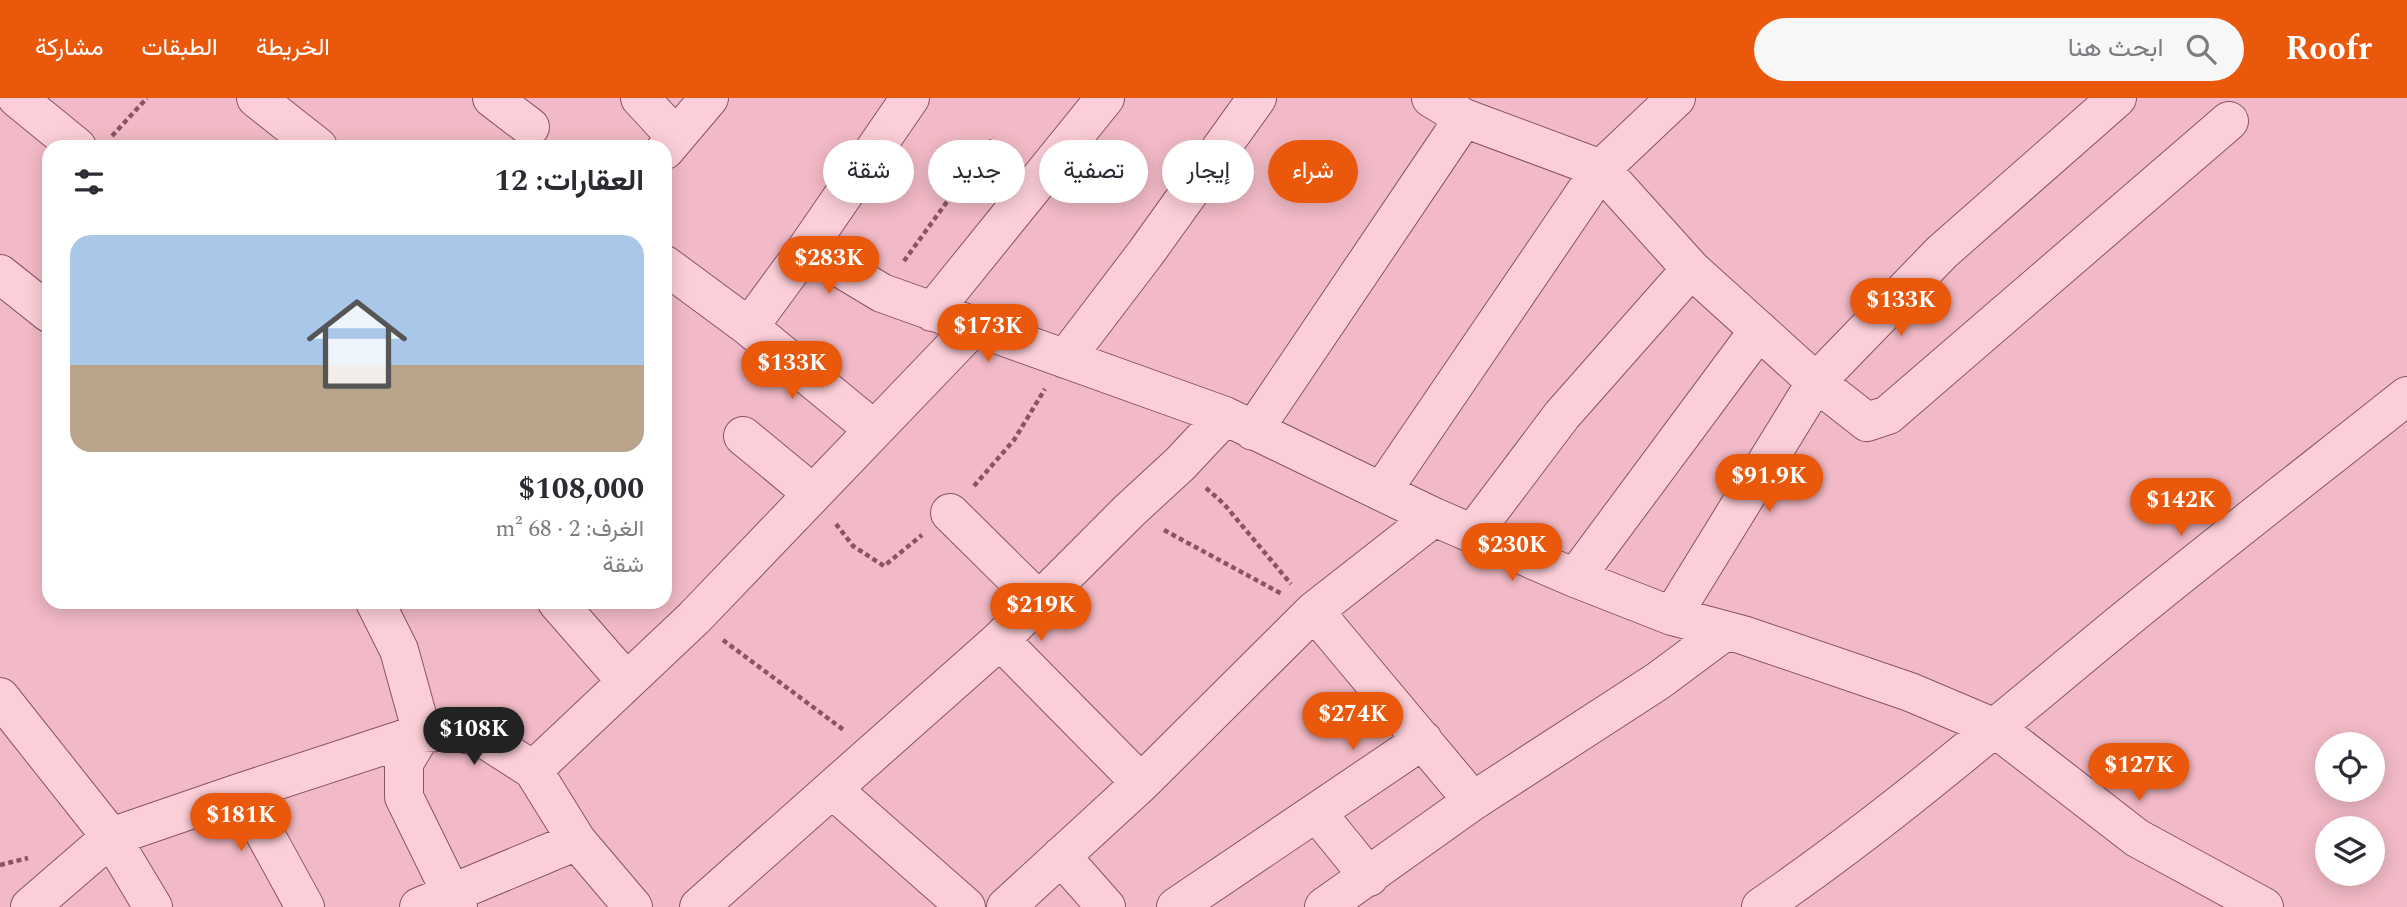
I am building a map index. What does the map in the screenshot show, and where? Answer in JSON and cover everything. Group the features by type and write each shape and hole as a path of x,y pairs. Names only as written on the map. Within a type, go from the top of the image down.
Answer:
{"street":[{"path":"17,98 90,140"},
{"path":"256,98 309,140"},
{"path":"492,98 530,127"},
{"path":"640,98 668,140"},
{"path":"672,143 709,98"},
{"path":"749,327 910,98"},
{"path":"932,312 1105,98"},
{"path":"1065,359 1145,254 1257,98"},
{"path":"1431,98 1464,118 1601,169 1690,269 1816,382 1867,422 1888,415 2230,121"},
{"path":"1382,491 1601,169 1676,98"},
{"path":"1672,615 1816,382 1942,252 2117,98"},
{"path":"699,907 1000,640 1180,464 1239,424 1464,118"},
{"path":"807,248 882,293 1239,424 1434,517 1575,578 1672,615 1724,632 1743,635 1910,692 1995,728 2137,838 2264,907"},
{"path":"1473,533 1562,415 1690,269"},
{"path":"672,270 749,327 873,429"},
{"path":"0,274 42,307"},
{"path":"533,770 694,618 973,327"},
{"path":"1575,578 1759,330"},
{"path":"1761,907 1870,829 2407,396"},
{"path":"743,436 812,493"},
{"path":"950,513 1040,602"},
{"path":"1006,907 1141,783 1314,611 1434,517"},
{"path":"378,609 399,650 422,733 404,763 404,797 442,903 577,841"},
{"path":"563,609 626,681"},
{"path":"1314,611 1473,801"},
{"path":"1324,907 1473,801 1658,681 1724,632"},
{"path":"1000,640 1141,783"},
{"path":"0,697 111,837 153,907"},
{"path":"30,907 111,837 422,733 454,731 483,738 533,770 577,841 633,907"},
{"path":"1176,907 1423,740"},
{"path":"832,789 966,907"},
{"path":"242,792 305,907"},
{"path":"1317,813 1369,877"},
{"path":"1061,856 1106,907"}],"path":[{"path":"96,140 147,98"},
{"path":"882,293 994,137"},
{"path":"812,493 853,545 884,566 950,513 1014,440 1065,359"},
{"path":"1180,464 1224,504 1314,611"},
{"path":"1129,511 1314,611"},
{"path":"694,618 874,752"}]}
